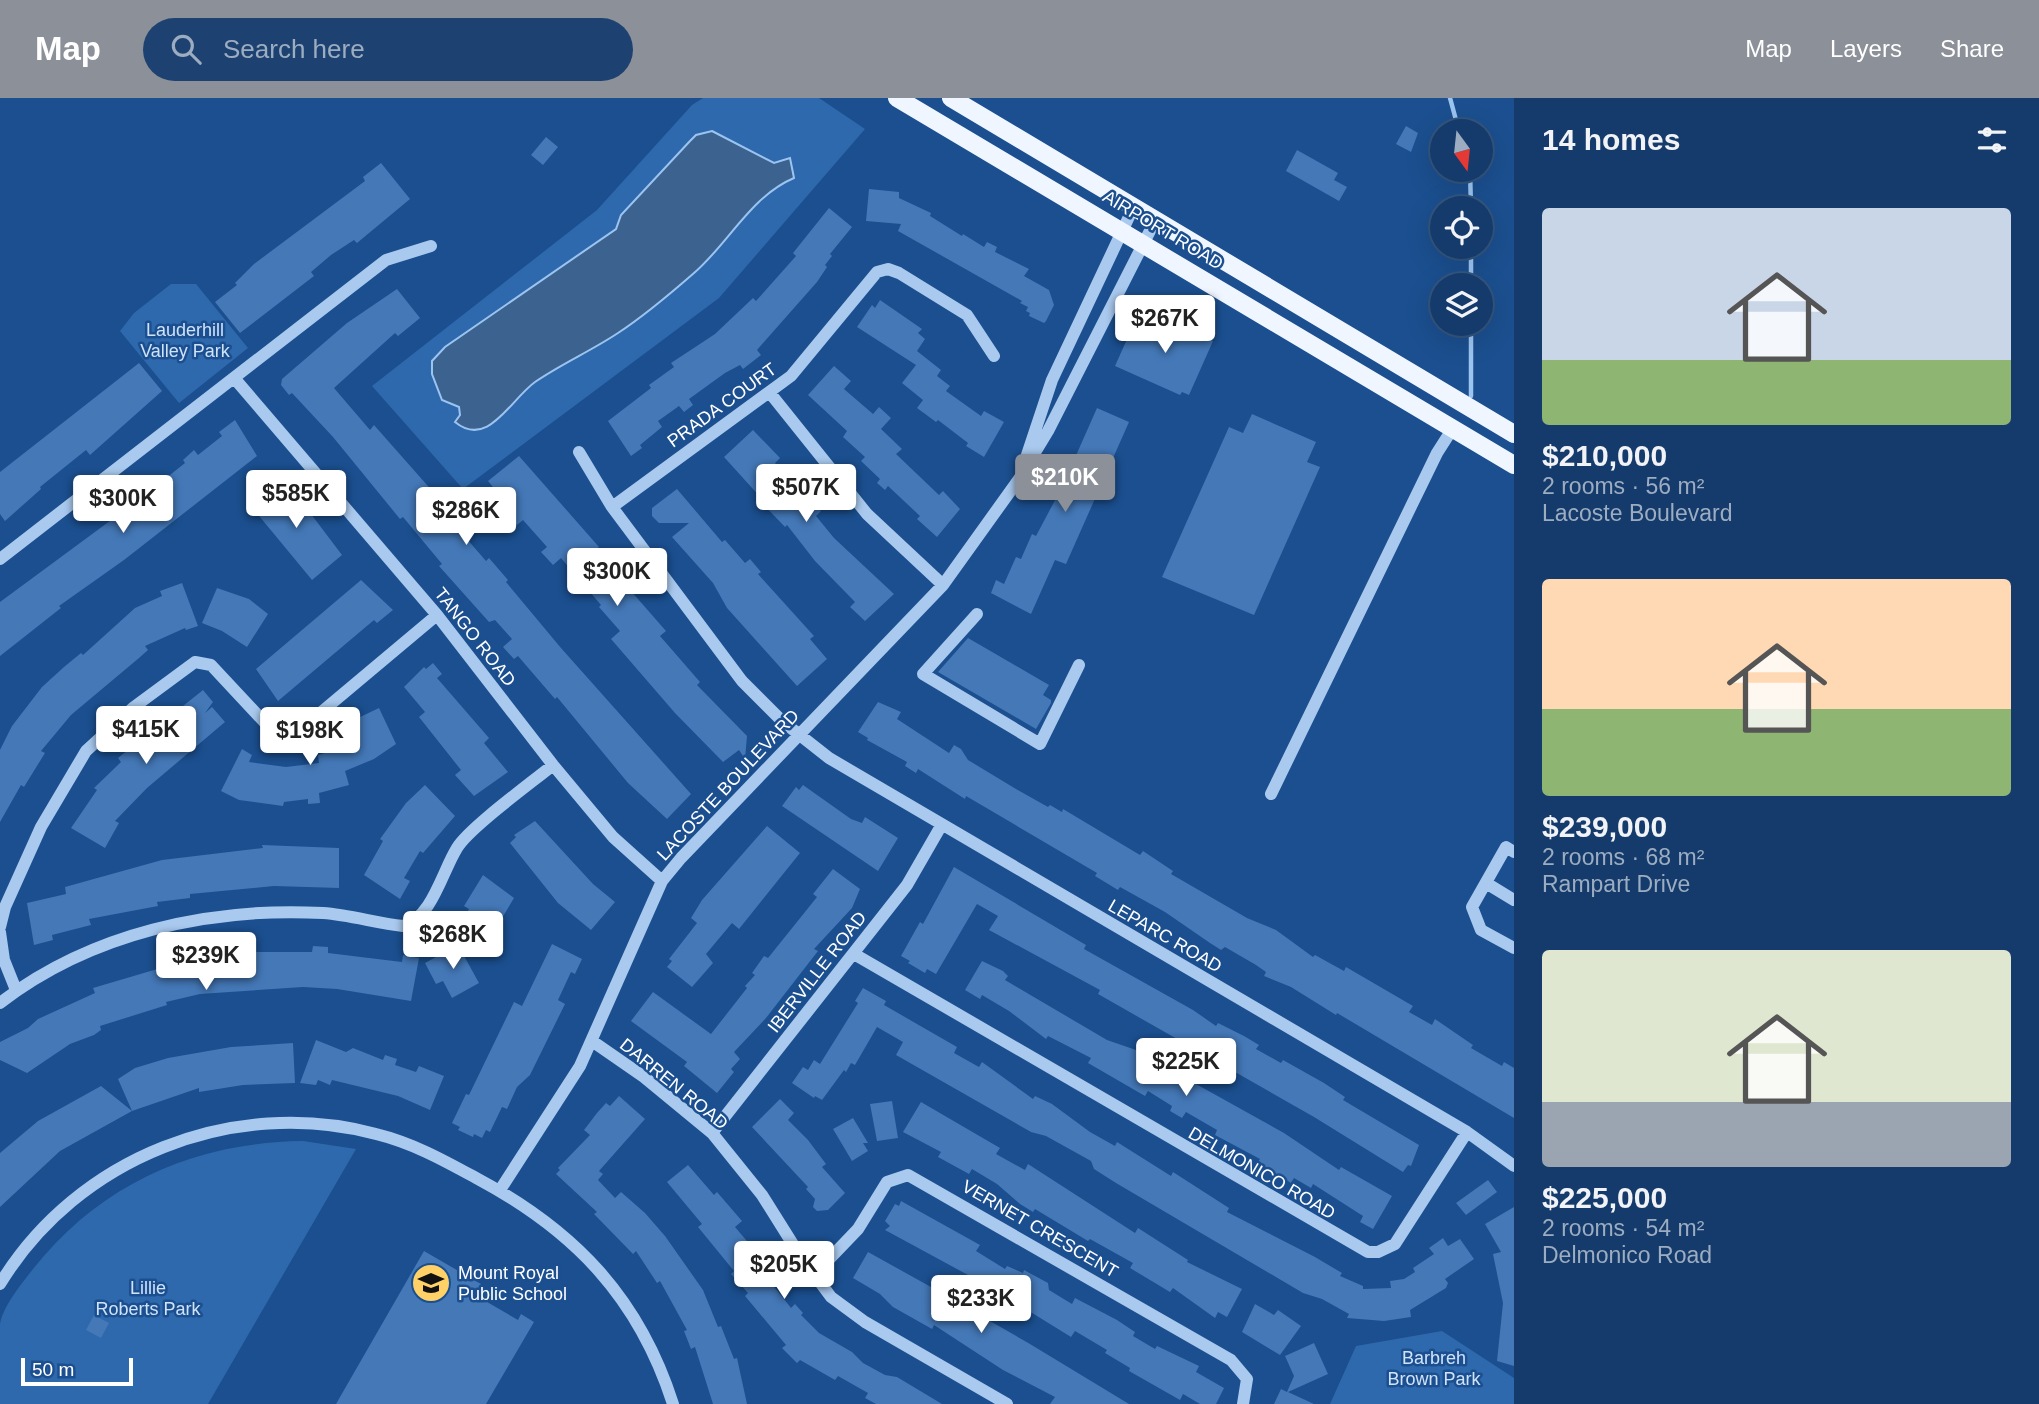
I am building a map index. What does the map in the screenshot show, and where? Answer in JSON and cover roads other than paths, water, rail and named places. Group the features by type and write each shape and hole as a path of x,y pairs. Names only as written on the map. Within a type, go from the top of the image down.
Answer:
{"main road":[{"name":"AIRPORT ROAD","path":"897,98 1514,465"},
{"name":"AIRPORT ROAD","path":"951,98 1514,434"}],"street":[{"name":"LACOSTE BOULEVARD","path":"1019,479 1052,380 1134,206"},
{"name":"LACOSTE BOULEVARD","path":"500,1190 556,1105 592,1041 662,881 943,585 1019,479 1073,386 1156,219"},
{"path":"2,553 235,379 386,260 431,246"},
{"name":"PRADA COURT","path":"612,507 770,393 808,357 877,272 888,269 967,315 994,356"},
{"name":"TANGO ROAD","path":"235,379 437,615 552,765 613,838 662,881"},
{"path":"770,393 867,514 943,585"},
{"path":"1271,794 1437,453 1453,428"},
{"name":"LEPARC ROAD","path":"579,452 612,507 742,681 799,735 837,764 1467,1132 1514,1166"},
{"path":"977,614 923,674 1041,744 1079,665"},
{"path":"0,927 5,906 41,827 86,751 134,707 195,663 211,665 267,725 292,730 319,713 437,615"},
{"path":"0,1003 16,990 109,942 207,917 324,913 402,926 412,923 423,913 459,845 552,765"},
{"name":"IBERVILLE ROAD","path":"712,1133 907,885 941,826"},
{"path":"1514,852 1506,848 1472,907 1480,930 1514,948"},
{"path":"1486,883 1514,900"},
{"path":"0,932 4,960 16,990"},
{"name":"DELMONICO ROAD","path":"854,954 1368,1252 1388,1249 1401,1236 1467,1132"},
{"name":"DARREN ROAD","path":"592,1041 644,1077 712,1133 762,1195 814,1275 847,1310 1007,1404"},
{"path":"0,1283 40,1231 81,1193 103,1177 163,1146 236,1126 301,1122 377,1134 441,1158 500,1190 571,1241 603,1273 642,1330 673,1404"},
{"name":"VERNET CRESCENT","path":"814,1275 858,1229 887,1182 908,1175 1231,1360 1248,1379 1243,1404"}],"waterway":[{"path":"1450,98 1456,119"},
{"path":"1470,182 1471,196"},
{"path":"1471,259 1471,273"},
{"path":"1471,336 1471,396"}],"place":[{"name":"Mount Royal Public School","path":"431,1283"}],"park label":[{"name":"Lauderhill Valley Park","path":"185,340"},
{"name":"Lillie Roberts Park","path":"148,1298"},
{"name":"Barbreh Brown Park","path":"1434,1368"}]}
